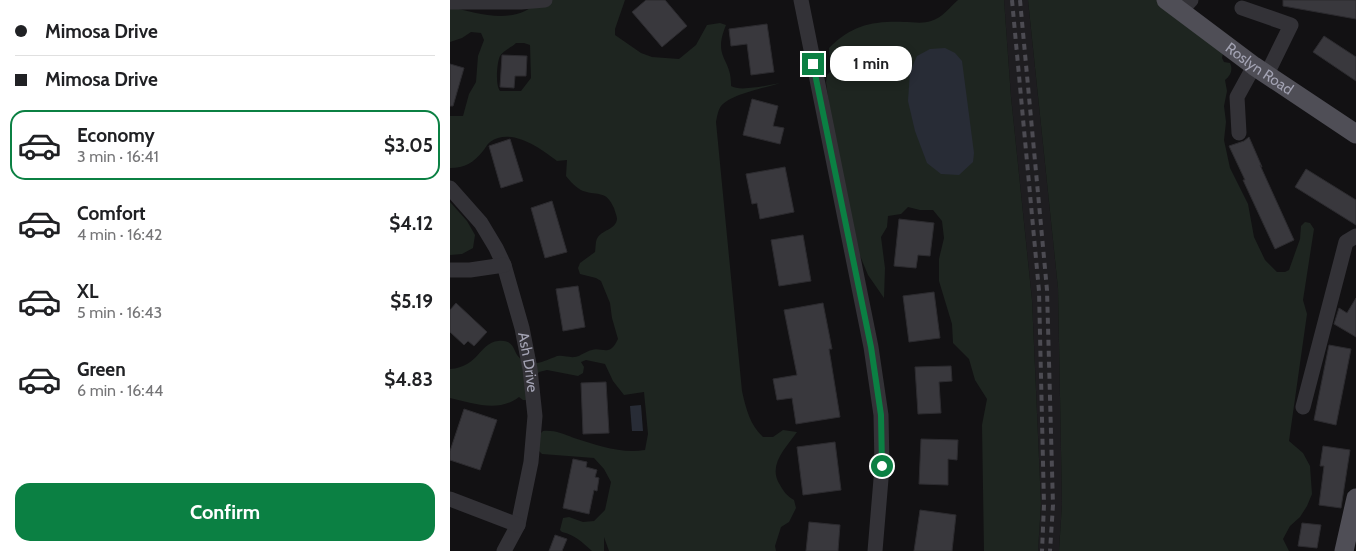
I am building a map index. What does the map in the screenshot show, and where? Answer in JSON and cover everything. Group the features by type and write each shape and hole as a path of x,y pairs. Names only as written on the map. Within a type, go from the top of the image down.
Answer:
{"main road":[{"name":"Roslyn Road","path":"1166,0 1186,6 1260,70 1356,134"},
{"path":"1344,551 1356,498"}],"street":[{"path":"450,2 545,0"},
{"path":"801,0 871,347 881,415 882,466 876,551"},
{"path":"1239,133 1237,97 1260,70 1291,24 1242,8"},
{"name":"Ash Drive","path":"450,188 481,223 504,264 522,328 530,369 535,416 531,462 518,525 504,551"},
{"path":"1303,407 1346,242 1356,236"},
{"path":"450,270 470,270 504,264"},
{"path":"450,499 518,525"}],"shaded area":[{"path":"545,0 625,0 615,29 615,35 641,53 652,57 679,59 696,45 707,25 720,23 726,25 721,45 729,69 731,86 735,88 748,88 780,83 732,98 721,106 716,122 742,391 745,404 752,422 763,437 773,437 783,430 797,432 783,451 777,464 777,478 780,485 784,492 794,500 796,508 789,522 781,527 775,546 776,551 609,551 604,537 604,551 592,551 578,539 560,530 563,518 569,517 583,522 594,521 605,510 611,482 604,469 594,458 542,454 538,450 539,435 543,431 559,433 618,450 645,450 648,434 644,392 624,395 613,381 605,364 586,360 581,362 584,367 583,373 578,376 547,370 539,372 528,400 523,400 519,397 503,405 494,406 450,398 450,369 467,364 492,343 498,341 509,342 519,358 536,363 557,356 575,357 594,349 608,350 613,347 618,339 610,303 601,281 580,274 578,268 580,263 595,252 598,237 616,222 617,218 614,208 608,198 583,191 573,184 566,176 567,160 557,161 534,145 516,138 498,138 489,143 472,162 460,167 450,168 450,116 463,116 469,94 476,82 478,56 484,40 481,33 471,32 462,38 450,42 450,7 488,15 507,16 525,11","holes":["516,43 530,45 531,78 521,91 500,91 497,84 500,56"]},
{"path":"958,0 1004,0 1011,97 1032,300 1041,504 1038,551 984,551 982,425 987,399 975,380 969,359 953,343 952,324 939,281 939,259 944,238 942,221 933,210 920,210 908,207 901,214 888,216 887,227 881,237 885,268 884,298 868,275 844,217 826,82 827,75 831,71 829,48 846,34 863,26 882,22 928,22 935,20"},
{"path":"1004,0 1028,0 1058,288 1062,504 1059,551 1038,551 1041,504 1032,300 1011,97"},
{"path":"1028,0 1166,0 1225,44 1222,58 1224,62 1230,63 1231,70 1225,80 1227,91 1224,106 1226,122 1224,140 1230,168 1248,204 1254,237 1265,260 1277,272 1289,270 1300,239 1301,226 1305,222 1310,223 1314,229 1303,300 1307,314 1289,441 1303,453 1310,466 1312,494 1300,517 1290,526 1283,539 1289,551 1059,551 1062,504 1058,288"},
{"path":"945,48 955,53 962,61 974,153 973,162 959,175 941,174 927,163 915,131 908,101 910,72 917,56 930,49"},
{"path":"450,202 467,221 475,235 473,248 462,254 450,255"},
{"path":"641,405 643,431 632,431 630,406"}],"building":[{"path":"646,0 665,0 687,26 662,47 632,12"},
{"path":"1283,0 1356,0 1356,19 1283,6"},
{"path":"767,24 774,72 751,75 747,44 731,46 729,29"},
{"path":"1324,36 1356,57 1356,81 1313,52"},
{"path":"502,55 527,56 526,76 515,76 514,88 500,87"},
{"path":"450,64 464,68 453,106 450,106"},
{"path":"752,99 778,106 773,126 784,128 780,144 743,135"},
{"path":"1249,137 1294,240 1275,249 1229,146 1244,141"},
{"path":"510,139 523,181 501,188 489,146"},
{"path":"785,167 794,212 760,219 757,203 752,204 746,174"},
{"path":"1306,169 1356,200 1356,225 1295,187"},
{"path":"552,201 567,252 545,258 531,208"},
{"path":"899,219 934,223 930,256 918,255 916,268 894,266"},
{"path":"803,235 811,281 779,286 771,240"},
{"path":"578,286 585,327 563,331 556,289"},
{"path":"934,292 940,338 909,342 903,296"},
{"path":"1356,298 1356,337 1334,324 1339,308 1347,313"},
{"path":"456,303 487,332 474,346 468,341 464,345 450,332 450,310"},
{"path":"823,303 832,349 829,349 840,417 796,424 792,398 777,400 773,379 797,375 784,310"},
{"path":"1329,345 1351,349 1336,425 1314,420"},
{"path":"951,366 952,381 939,382 941,413 918,414 915,367"},
{"path":"606,382 609,433 583,434 581,383"},
{"path":"464,409 497,420 480,470 450,460 450,451"},
{"path":"921,439 958,440 957,460 948,459 948,485 919,484"},
{"path":"835,442 841,490 803,495 797,447"},
{"path":"1323,446 1350,450 1341,508 1319,505 1324,466 1320,466"},
{"path":"573,459 587,462 586,467 597,470 595,477 599,478 597,491 594,490 589,514 563,508"},
{"path":"920,510 956,515 952,551 914,551"},
{"path":"809,522 840,525 838,551 806,551"},
{"path":"1302,523 1321,525 1317,548 1298,546"},
{"path":"555,535 567,539 562,551 549,551"}],"railway":[{"path":"1012,0 1039,291 1044,505 1042,551"},
{"path":"1020,0 1047,290 1053,505 1050,551"}],"route":[{"path":"813,64 871,347 881,415 882,466"}]}
